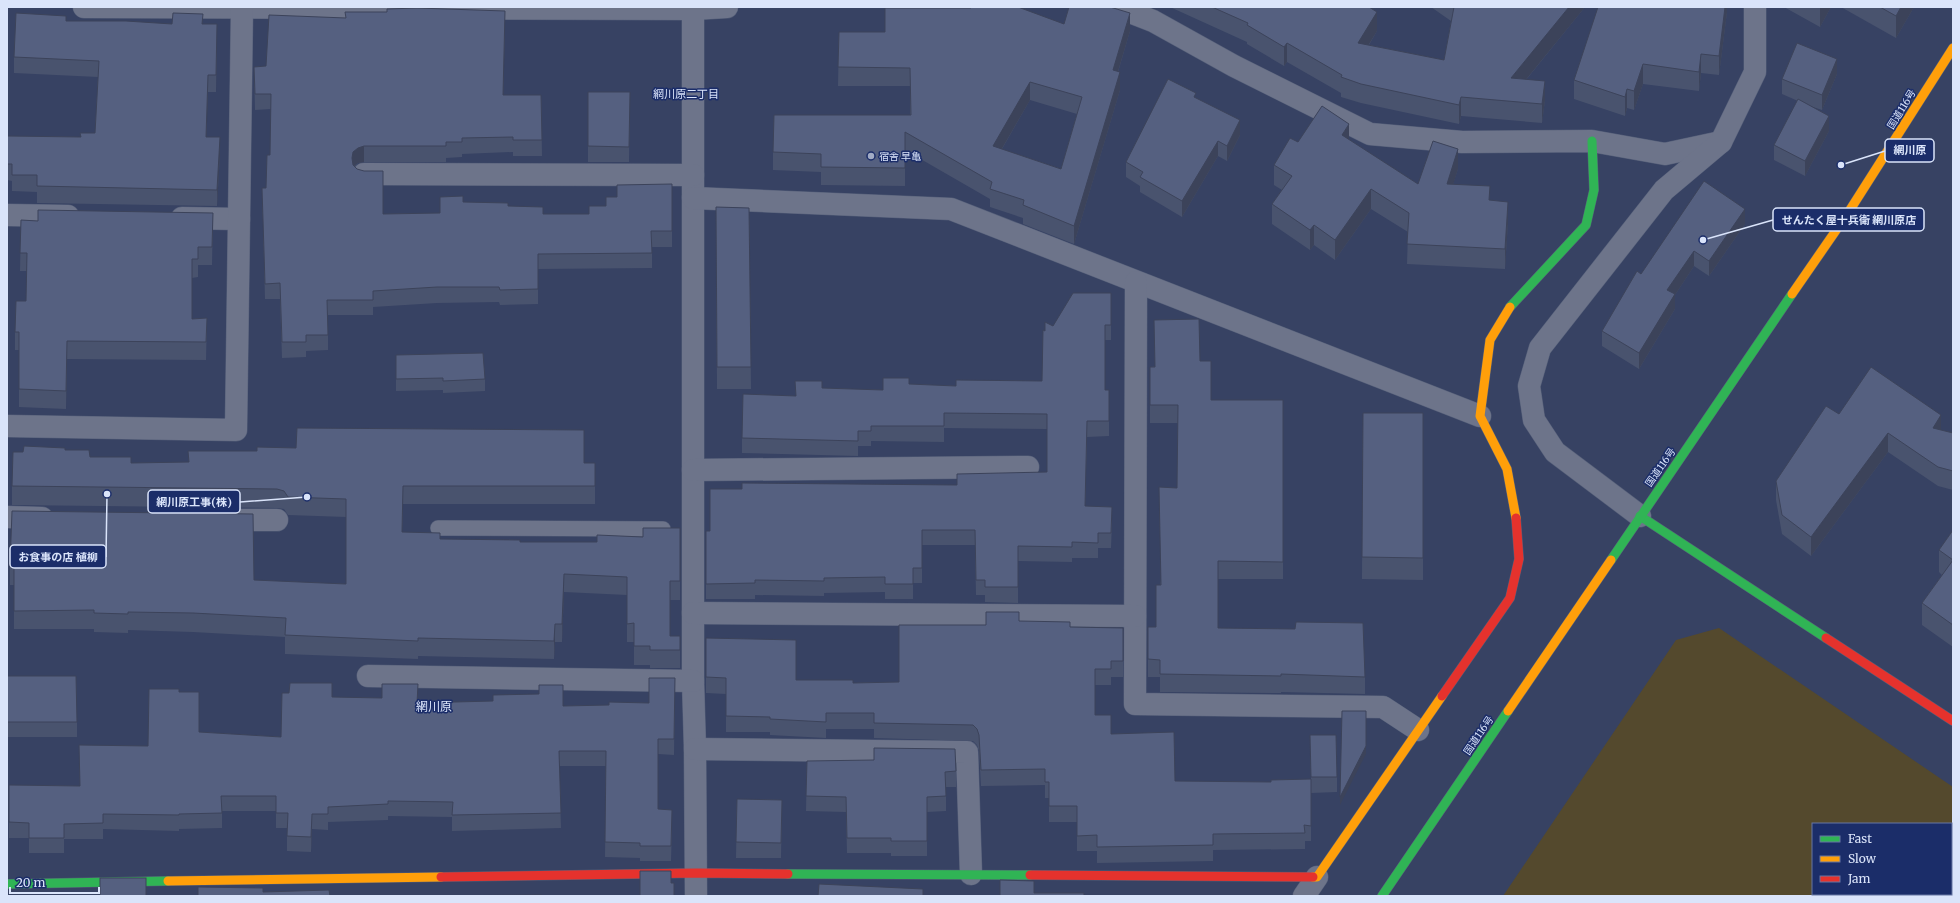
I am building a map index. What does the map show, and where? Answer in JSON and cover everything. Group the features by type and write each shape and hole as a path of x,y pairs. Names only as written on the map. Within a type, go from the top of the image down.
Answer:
{"main road":[{"name":"国道116号","path":"1382,896 1848,213 1953,48"},
{"path":"7,884 696,873 1317,877 1510,598 1519,560 1516,516 1507,469 1480,416 1490,340 1513,302 1566,248 1586,225 1594,190 1592,141"},
{"path":"1640,516 1953,721"}],"street":[{"path":"84,7 727,7"},
{"path":"1117,7 1153,21 1234,66 1370,134 1462,142 1592,141 1665,154 1721,142"},
{"path":"1640,516 1555,452 1534,420 1528,386 1540,348 1660,196 1721,142 1754,72 1755,7"},
{"path":"7,426 236,430 242,8"},
{"path":"693,8 692,529 696,896"},
{"path":"364,174 693,175"},
{"path":"693,198 951,209 1480,416"},
{"path":"7,215 84,216"},
{"path":"162,218 239,219"},
{"path":"1136,282 1135,704 1383,707 1418,730"},
{"path":"693,470 1028,466"},
{"path":"7,517 63,518"},
{"path":"206,519 277,520"},
{"path":"693,613 1135,616"},
{"path":"368,676 693,681"},
{"path":"695,749 967,752 971,874"},
{"path":"1304,896 1317,877"}],"lane":[{"path":"438,528 692,529"}],"shaded area":[{"path":"1719,628 1953,787 1953,896 1503,896 1676,640"}],"building":[{"path":"1018,7 1064,24 1069,7 1110,7 1130,13 1113,70 1120,72 1074,226 1023,205 1024,200 990,189 992,182 905,132 905,168 821,167 821,154 773,152 774,115 911,115 910,68 838,67 839,32 885,32 885,8","holes":["1030,82 1082,97 1061,169 993,146"]},
{"path":"1212,7 1369,7 1377,12 1358,43 1444,60 1454,7 1569,7 1511,78 1545,81 1542,104 1461,97 1459,105 1361,84 1341,77 1342,75 1287,43 1284,47 1247,25 1248,23"},
{"path":"1598,7 1725,7 1719,56 1701,54 1699,72 1643,64 1634,91 1627,89 1625,97 1574,80"},
{"path":"1880,7 1901,7 1896,16"},
{"path":"417,8 505,11 503,95 541,95 542,140 513,140 513,137 462,138 462,142 446,142 446,146 364,146 358,148 353,152 352,158 353,165 357,169 364,171 383,171 383,214 440,213 440,197 463,196 463,202 508,203 508,206 543,207 543,214 589,214 589,206 606,206 606,197 617,197 617,185 672,184 672,231 651,231 652,253 538,254 538,289 500,290 499,287 437,287 373,291 373,300 327,300 328,335 306,335 306,342 282,342 280,283 265,284 262,188 266,188 267,155 270,155 271,94 255,94 254,67 266,66 269,15 346,18 345,12 387,12 387,9"},
{"path":"16,13 66,16 66,21 126,21 172,24 173,13 203,14 202,24 217,24 216,75 208,75 206,137 220,137 217,190 37,186 37,175 12,175 12,164 7,164 7,136 81,137 80,133 95,133 99,61 14,57"},
{"path":"1797,43 1837,59 1822,95 1782,79"},
{"path":"1168,79 1196,93 1194,97 1240,120 1227,146 1218,141 1182,201 1140,177 1143,172 1126,162"},
{"path":"588,92 630,92 629,147 588,146"},
{"path":"1798,99 1829,116 1805,161 1774,145"},
{"path":"1322,106 1349,124 1342,135 1418,184 1433,141 1458,149 1447,184 1490,186 1489,200 1508,202 1505,249 1407,244 1409,213 1371,189 1335,240 1314,225 1310,230 1272,204 1292,176 1274,165 1290,138 1298,142"},
{"path":"1704,181 1745,209 1709,261 1694,251 1667,290 1675,294 1639,353 1602,331 1637,271 1641,274"},
{"path":"716,207 749,208 751,367 717,367"},
{"path":"38,210 213,213 212,247 198,247 198,259 192,259 192,319 207,318 206,342 67,341 66,391 19,389 19,332 15,332 16,301 26,301 27,253 20,253 21,220 38,221"},
{"path":"1073,293 1111,293 1111,325 1105,325 1105,390 1109,390 1109,421 1087,421 1085,506 1112,507 1111,533 1098,533 1098,543 1072,542 1072,547 1018,546 1018,587 985,587 985,580 976,580 975,530 922,530 922,568 913,568 913,584 885,584 885,577 824,578 824,581 755,580 755,583 706,584 706,531 710,531 710,489 742,489 742,483 957,485 957,474 1047,472 1047,414 944,413 944,426 871,426 871,431 858,431 858,441 742,438 743,394 796,396 795,381 822,381 822,388 883,390 883,378 909,378 909,384 956,386 956,380 1042,381 1043,330 1045,331 1045,322 1053,326"},
{"path":"1199,319 1200,361 1211,361 1211,400 1283,400 1283,562 1218,561 1218,628 1295,629 1296,622 1363,623 1365,677 1281,674 1281,676 1160,674 1160,660 1148,659 1148,627 1156,627 1156,585 1161,585 1159,487 1177,488 1178,405 1150,405 1150,367 1155,367 1154,320"},
{"path":"483,353 485,379 443,381 443,378 396,379 396,355"},
{"path":"1871,367 1941,415 1933,428 1953,433 1953,471 1938,467 1888,433 1811,537 1782,515 1776,481 1826,406 1839,414"},
{"path":"1363,413 1423,413 1423,558 1362,557"},
{"path":"297,428 584,430 584,463 595,463 595,486 403,486 402,532 440,533 440,539 520,540 520,542 597,542 597,535 643,537 643,528 680,528 680,581 670,581 670,636 680,636 680,650 650,650 650,646 634,646 634,623 627,624 627,577 564,574 562,624 555,624 554,641 418,638 418,641 285,635 286,618 193,613 94,613 94,610 14,611 14,566 10,566 12,511 253,514 254,580 346,584 346,499 288,497 284,491 277,489 12,486 13,452 23,452 24,446 65,448 65,450 89,450 90,457 131,457 131,463 189,462 188,451 257,451 257,447 296,448"},
{"path":"1953,530 1953,560 1939,550"},
{"path":"1953,560 1953,625 1922,603"},
{"path":"986,612 1019,612 1019,621 1070,622 1070,627 1123,628 1123,661 1111,661 1111,669 1095,669 1095,715 1111,715 1111,734 1174,732 1175,781 1271,782 1271,780 1311,779 1311,826 1304,825 1305,833 1213,834 1213,845 1097,847 1097,835 1077,836 1077,806 1049,806 1049,782 1045,782 1045,769 981,770 979,735 977,729 973,725 874,723 874,713 826,713 826,722 770,719 770,717 726,716 726,678 706,677 706,638 796,640 796,680 853,680 853,683 899,682 899,625 986,625"},
{"path":"7,676 76,676 77,722 7,722"},
{"path":"649,678 675,678 674,739 658,739 658,809 672,810 671,846 640,846 640,843 605,842 606,751 559,751 561,813 452,815 453,802 388,801 388,804 328,807 328,814 312,814 311,837 287,836 288,813 276,813 276,796 221,796 222,813 179,815 103,814 103,823 64,824 64,838 29,838 29,823 9,822 9,785 80,786 79,745 148,746 149,689 179,689 179,692 199,692 199,732 281,737 282,693 289,693 290,683 332,683 332,697 382,698 382,684 418,684 417,703 493,701 493,695 539,694 539,685 563,685 563,706 609,705 609,702 649,703"},
{"path":"1342,711 1366,711 1366,746 1340,797"},
{"path":"1310,735 1336,735 1337,777 1311,777"},
{"path":"874,748 955,749 956,771 945,772 946,796 927,797 927,841 891,841 891,838 847,838 846,797 806,796 807,761 874,760"},
{"path":"737,799 782,800 781,843 736,842"},
{"path":"640,871 671,871 671,883 674,883 674,896 640,896"},
{"path":"100,878 146,878 146,896 100,896"},
{"path":"1000,880 1034,881 1034,893 1084,893 1084,896 1000,896"},
{"path":"819,884 923,889 923,896 818,896"},
{"path":"198,887 263,888 263,892 329,890 330,896 198,896"},
{"path":"542,895 542,896 424,896"}],"traffic: fast":[{"path":"1510,307 1586,225 1594,190 1592,141"},
{"path":"1611,560 1792,294"},
{"path":"1640,516 1826,638"},
{"path":"1382,896 1508,711"},
{"path":"788,874 1030,875"},
{"path":"7,884 168,881"}],"traffic: slow":[{"path":"1792,294 1848,213 1953,48"},
{"path":"1510,307 1490,340 1480,416 1507,469 1516,518"},
{"path":"1508,711 1611,560"},
{"path":"1313,877 1317,877 1442,696"},
{"path":"168,881 441,877"}],"traffic: jam":[{"path":"1442,696 1510,598 1519,559 1516,518"},
{"path":"1826,638 1953,721"},
{"path":"441,877 696,873 788,874"},
{"path":"1030,875 1313,877"}],"place":[{"name":"宿舎 早亀","path":"871,156"},
{"name":"網川原","path":"1841,165"},
{"name":"せんたく屋十兵衛 網川原店","path":"1703,240"},
{"name":"お食事の店 植柳","path":"107,494"},
{"name":"網川原工事(株)","path":"307,497"}],"district":[{"name":"網川原二丁目","path":"686,94"},
{"name":"網川原","path":"434,707"}]}
